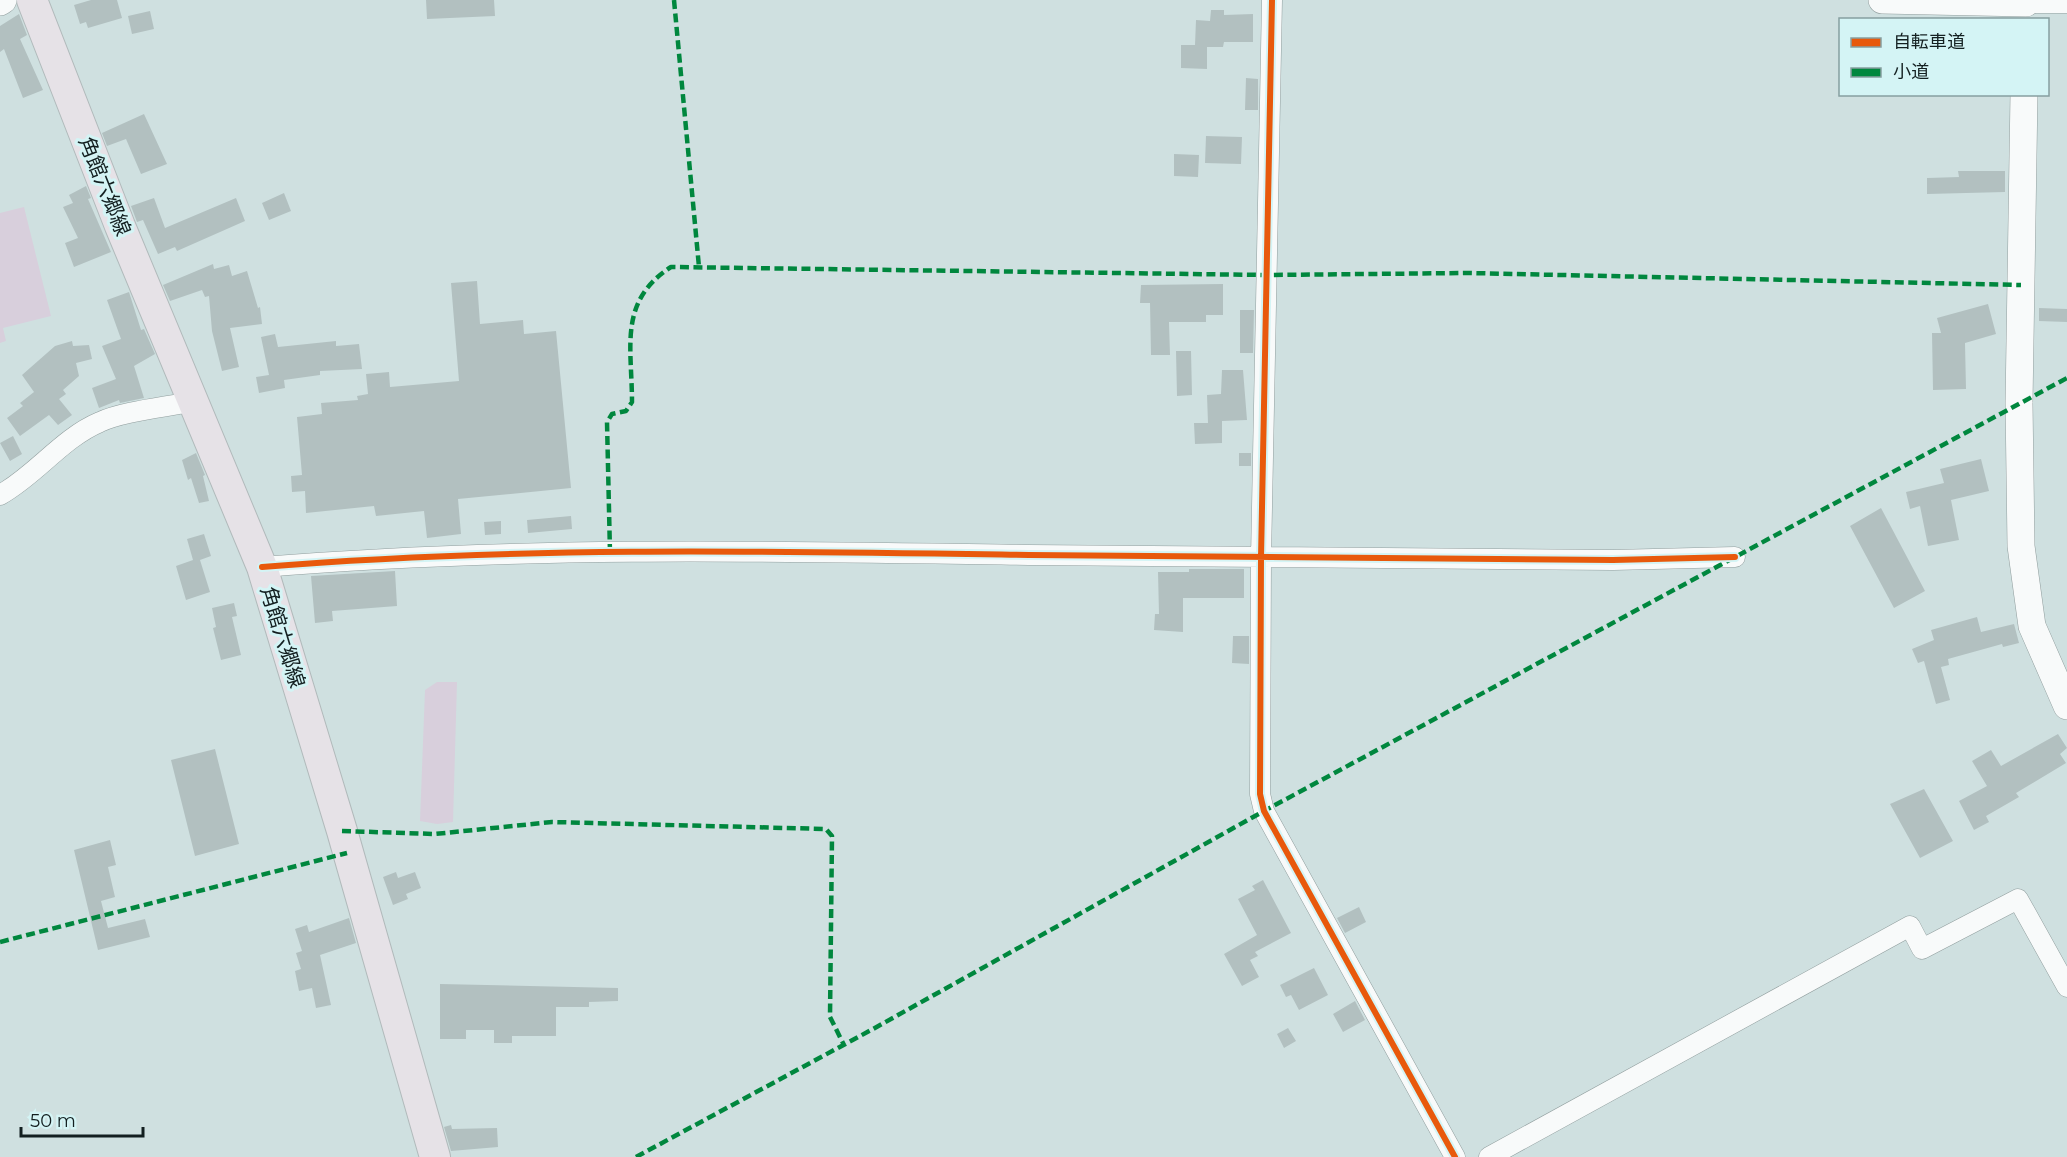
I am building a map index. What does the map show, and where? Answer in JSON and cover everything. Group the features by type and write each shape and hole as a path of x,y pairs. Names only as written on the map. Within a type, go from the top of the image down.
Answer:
{"main road":[{"name":"角館六郷線","path":"32,0 120,226 195,401 262,567 342,831 435,1157"}],"street":[{"path":"1272,0 1258,776 1264,811 1455,1157"},
{"path":"1882,0 2026,7 2067,3"},
{"path":"2024,96 2019,403 2021,546 2032,626 2067,706"},
{"path":"0,495 18,485 83,431 102,421 195,401"},
{"path":"262,567 363,559 610,553 843,552 1614,560 1735,557"},
{"path":"1489,1157 1910,926 1922,949 2018,899 2067,987"}],"shaded area":[{"path":"24,207 51,316 3,328 6,341 0,343 0,213"},
{"path":"437,682 457,682 453,822 437,824 420,821 425,690"}],"building":[{"path":"91,0 117,0 122,18 88,28 86,22 80,24 74,5"},
{"path":"426,0 494,0 495,16 427,19"},
{"path":"1211,10 1224,10 1224,15 1253,14 1253,42 1224,42 1223,47 1207,47 1207,69 1181,68 1181,45 1195,45 1196,20 1210,21"},
{"path":"150,11 154,29 132,34 128,16"},
{"path":"19,14 27,35 20,39 43,90 23,98 4,49 0,52 0,26"},
{"path":"1246,78 1258,79 1258,110 1245,110"},
{"path":"144,114 167,164 141,174 126,139 107,146 102,133"},
{"path":"1206,136 1242,137 1241,164 1205,163"},
{"path":"1174,154 1199,155 1198,177 1174,176"},
{"path":"1958,171 2005,171 2005,192 1927,194 1927,178 1959,177"},
{"path":"86,186 91,198 88,199 111,252 74,267 65,243 78,238 63,207 73,203 69,195"},
{"path":"284,193 291,211 269,220 262,203"},
{"path":"154,198 165,228 236,198 245,221 177,251 175,247 158,254 143,220 137,222 131,206"},
{"path":"213,264 214,269 229,265 232,276 247,271 258,308 260,307 262,324 230,328 239,367 222,371 212,331 209,296 205,297 202,290 170,301 163,285"},
{"path":"477,281 480,324 523,320 524,334 556,331 571,488 458,499 461,534 427,538 424,511 376,516 374,506 306,513 305,491 292,492 291,476 302,475 297,417 322,414 321,403 358,400 357,396 368,394 366,374 389,372 390,387 459,381 451,283"},
{"path":"1223,284 1223,315 1206,315 1206,322 1169,322 1170,355 1151,355 1150,303 1140,303 1141,285"},
{"path":"129,292 141,330 144,329 155,354 134,366 144,398 120,403 119,400 99,408 92,388 116,379 102,346 121,339 107,300"},
{"path":"1988,304 1996,334 1965,343 1966,389 1933,390 1932,333 1941,333 1937,318"},
{"path":"2039,308 2067,309 2067,322 2039,321"},
{"path":"1240,310 1254,310 1253,353 1240,353"},
{"path":"275,334 278,347 336,341 336,346 359,344 362,369 320,371 320,375 284,380 285,388 259,393 256,377 269,375 261,337"},
{"path":"72,341 73,346 89,345 92,359 76,363 79,376 63,390 66,394 59,399 72,415 58,425 49,415 20,436 7,418 23,406 20,403 34,392 22,375 55,346"},
{"path":"1176,351 1191,351 1192,395 1177,396"},
{"path":"1222,370 1243,370 1247,420 1222,421 1222,443 1195,444 1194,423 1208,423 1207,395 1221,394"},
{"path":"13,436 22,454 10,461 0,443"},
{"path":"196,453 205,475 203,476 209,501 199,503 182,460"},
{"path":"1239,453 1251,453 1251,466 1239,466"},
{"path":"1981,459 1989,491 1951,500 1959,540 1928,546 1920,506 1910,509 1906,492 1944,483 1940,469"},
{"path":"1881,508 1925,591 1894,608 1850,526"},
{"path":"571,516 572,529 528,533 527,520"},
{"path":"501,521 501,534 485,535 484,522"},
{"path":"204,534 211,556 200,560 210,592 186,600 176,566 193,560 187,539"},
{"path":"1189,569 1244,569 1244,598 1183,598 1183,632 1154,630 1155,614 1159,614 1158,572 1189,572"},
{"path":"395,571 397,606 332,611 333,621 315,623 311,576"},
{"path":"234,603 237,616 232,617 241,655 221,660 213,628 216,627 212,608"},
{"path":"1977,617 1981,632 2014,624 2019,643 2003,647 2002,644 1948,659 1949,665 1941,667 1950,700 1936,704 1924,661 1918,663 1912,649 1934,640 1931,630"},
{"path":"1233,636 1249,636 1249,664 1232,663"},
{"path":"2058,734 2067,748 2060,754 2066,763 2016,793 2019,797 1986,816 1989,822 1974,830 1959,801 1987,786 1972,761 1991,750 2001,766"},
{"path":"215,749 239,844 195,856 171,760"},
{"path":"1924,789 1953,841 1920,858 1890,804"},
{"path":"110,840 116,865 108,867 115,897 101,901 108,928 145,919 150,937 98,950 74,850"},
{"path":"396,872 398,878 415,872 421,888 406,894 408,899 393,905 383,877"},
{"path":"1263,880 1291,933 1255,952 1258,956 1250,960 1259,977 1242,986 1224,954 1257,935 1238,899 1255,890 1252,886"},
{"path":"1359,907 1366,922 1345,933 1337,918"},
{"path":"349,918 356,943 320,955 331,1005 316,1008 312,988 299,991 295,971 301,969 296,953 302,951 295,929 307,925 309,932"},
{"path":"1314,968 1328,995 1299,1010 1291,995 1286,997 1280,985"},
{"path":"440,984 618,988 618,1001 589,1002 589,1007 556,1007 556,1036 512,1036 512,1043 494,1043 494,1030 466,1030 466,1039 440,1039"},
{"path":"1355,1001 1365,1020 1343,1032 1333,1014"},
{"path":"1288,1028 1296,1041 1284,1048 1277,1034"},
{"path":"451,1125 452,1129 497,1128 498,1147 451,1151 444,1127"}],"marked path":[{"path":"674,0 699,267"},
{"path":"610,553 607,422 612,414 626,411 632,402 630,344 635,310 654,280 671,267 1266,275 1469,273 2021,285"},
{"path":"636,1157 873,1029 1264,811 2067,378"},
{"path":"342,831 435,834 552,822 826,829 832,836 830,1017 844,1045"},
{"path":"0,942 347,853"}],"cycle path":[{"path":"1272,0 1261,558 1260,794 1264,811 1455,1157"},
{"path":"262,567 454,556 646,552 1613,560 1735,557"}]}
